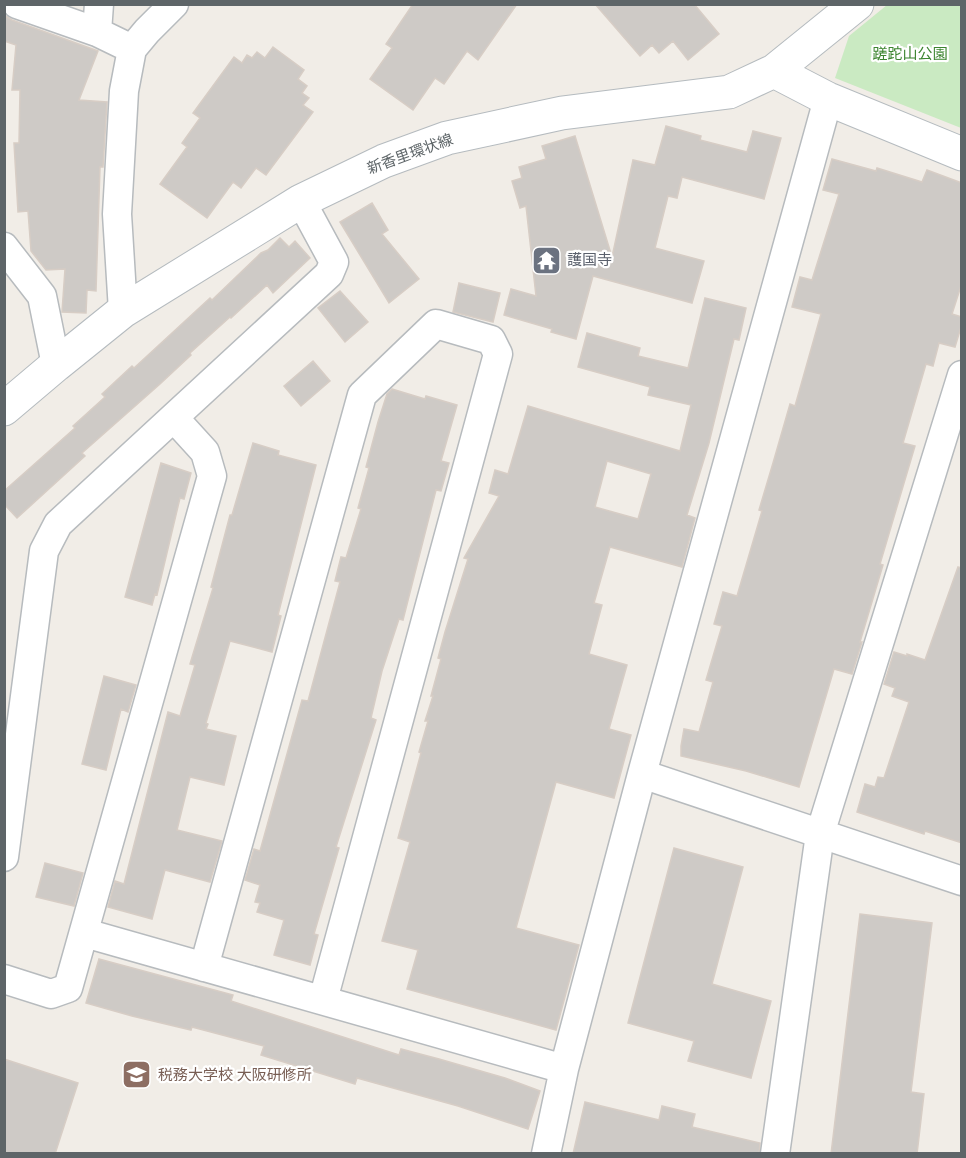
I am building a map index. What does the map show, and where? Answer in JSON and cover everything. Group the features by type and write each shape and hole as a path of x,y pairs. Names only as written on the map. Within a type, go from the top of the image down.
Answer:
{"street":[{"path":"17,4 97,32 132,49"},
{"path":"97,32 99,4"},
{"path":"123,311 117,214 124,91 132,49 174,4"},
{"name":"新香里環状線","path":"4,409 123,311 301,201 384,161 447,138 562,113 729,92 774,71 841,9"},
{"path":"774,71 828,99 962,154"},
{"path":"546,1154 564,1069 642,774 828,99"},
{"path":"4,857 44,551 58,524 329,274 334,262 301,201"},
{"path":"4,247 42,296 56,365"},
{"path":"204,966 362,395 436,324 491,340 498,354 323,1000"},
{"path":"775,1154 820,834 962,375"},
{"path":"4,979 51,994 68,988 85,933 212,476 205,452 174,418"},
{"path":"642,774 962,881"},
{"path":"85,933 564,1069"}],"green space":[{"name":"蹉跎山公園","path":"887,5 961,5 961,128 835,78 849,36"}],"building":[{"path":"413,4 517,4 478,60 467,51 444,84 435,78 413,110 370,79 392,48 386,44"},
{"path":"595,4 694,4 719,34 688,60 673,41 659,53 652,45 640,56"},
{"path":"4,15 12,20 98,51 79,100 107,102 103,167 100,167 96,291 87,290 86,313 62,312 65,269 46,270 31,251 28,211 18,212 14,143 19,143 20,90 12,90 16,45 4,41"},
{"path":"273,47 304,70 298,79 307,86 302,93 309,98 303,105 313,112 266,175 256,168 241,188 233,182 207,218 160,184 187,147 182,143 200,118 193,113 234,57 242,63 247,55 252,58 257,52 265,58"},
{"path":"666,126 701,136 700,140 747,152 753,131 781,138 764,199 682,177 677,198 668,196 655,248 704,261 692,303 593,276 576,339 551,332 552,329 504,315 511,289 536,296 526,206 520,208 512,181 522,178 519,167 546,159 542,146 575,136 612,257 633,160 655,165"},
{"path":"832,159 876,171 877,168 922,182 927,170 962,183 962,283 952,314 962,317 962,324 955,347 939,343 933,366 926,364 903,443 915,446 880,564 883,565 860,642 862,642 852,674 834,669 799,787 746,771 681,756 681,746 684,729 699,732 713,682 706,680 722,626 714,624 723,592 737,596 790,404 795,406 821,314 792,307 800,277 812,280 839,194 823,190"},
{"path":"372,203 388,230 382,234 419,279 389,303 340,222"},
{"path":"280,238 289,247 295,241 310,258 273,293 267,285 230,317 160,384 82,453 85,456 17,518 4,504 4,491 75,428 73,426 105,397 102,394 132,366 134,368"},
{"path":"459,283 500,293 493,322 453,312"},
{"path":"340,291 368,322 345,342 318,308"},
{"path":"705,298 746,308 739,340 734,339 709,443 687,515 695,518 682,567 610,547 594,603 602,605 589,654 627,665 609,729 631,735 614,798 556,782 516,928 579,945 556,1030 407,989 418,950 382,941 410,842 398,838 421,753 419,752 428,721 425,721 441,659 438,658 468,559 464,558 499,496 489,493 495,470 508,474 528,406 680,451 691,405 648,395 650,387 578,367 587,333 640,348 638,356 688,368","holes":["607,461 651,474 638,519 595,507"]},
{"path":"313,361 330,381 301,406 284,386"},
{"path":"392,389 425,399 426,396 457,405 441,461 449,463 441,491 436,490 403,620 399,619 382,671 371,718 376,720 336,847 339,848 314,934 318,935 310,965 274,955 284,920 257,912 260,903 255,902 260,885 245,880 254,849 260,851 302,700 308,701 340,582 335,581 341,557 346,558 361,509 358,508 369,468 366,467 387,394"},
{"path":"253,443 279,451 278,455 316,465 278,615 281,616 272,652 230,641 206,723 208,724 206,729 236,736 224,785 190,777 177,830 222,841 210,882 165,870 152,919 108,907 115,881 124,884 168,712 180,716 195,665 190,664 213,588 211,587 230,515 232,515"},
{"path":"161,463 191,473 184,499 180,498 157,595 155,594 152,605 125,597"},
{"path":"958,567 962,568 962,843 925,831 924,834 857,812 865,784 875,787 878,777 884,778 909,702 892,696 895,688 884,684 894,652 925,660"},
{"path":"104,676 136,685 128,712 121,709 106,770 82,764"},
{"path":"674,848 743,867 712,984 771,1001 751,1078 688,1061 694,1041 628,1023"},
{"path":"45,863 83,873 74,906 36,897"},
{"path":"860,914 932,923 911,1092 924,1094 917,1154 831,1154"},
{"path":"99,959 233,995 231,1001 399,1055 401,1049 505,1078 540,1091 528,1129 458,1106 357,1078 355,1084 261,1055 264,1046 192,1027 191,1030 132,1016 86,1003"},
{"path":"4,1059 78,1083 55,1154 4,1154"},
{"path":"585,1102 659,1120 662,1106 695,1114 692,1127 760,1143 759,1154 573,1154"}],"place":[{"name":"護国寺","path":"546,260"},
{"name":"税務大学校 大阪研修所","path":"137,1075"}]}
